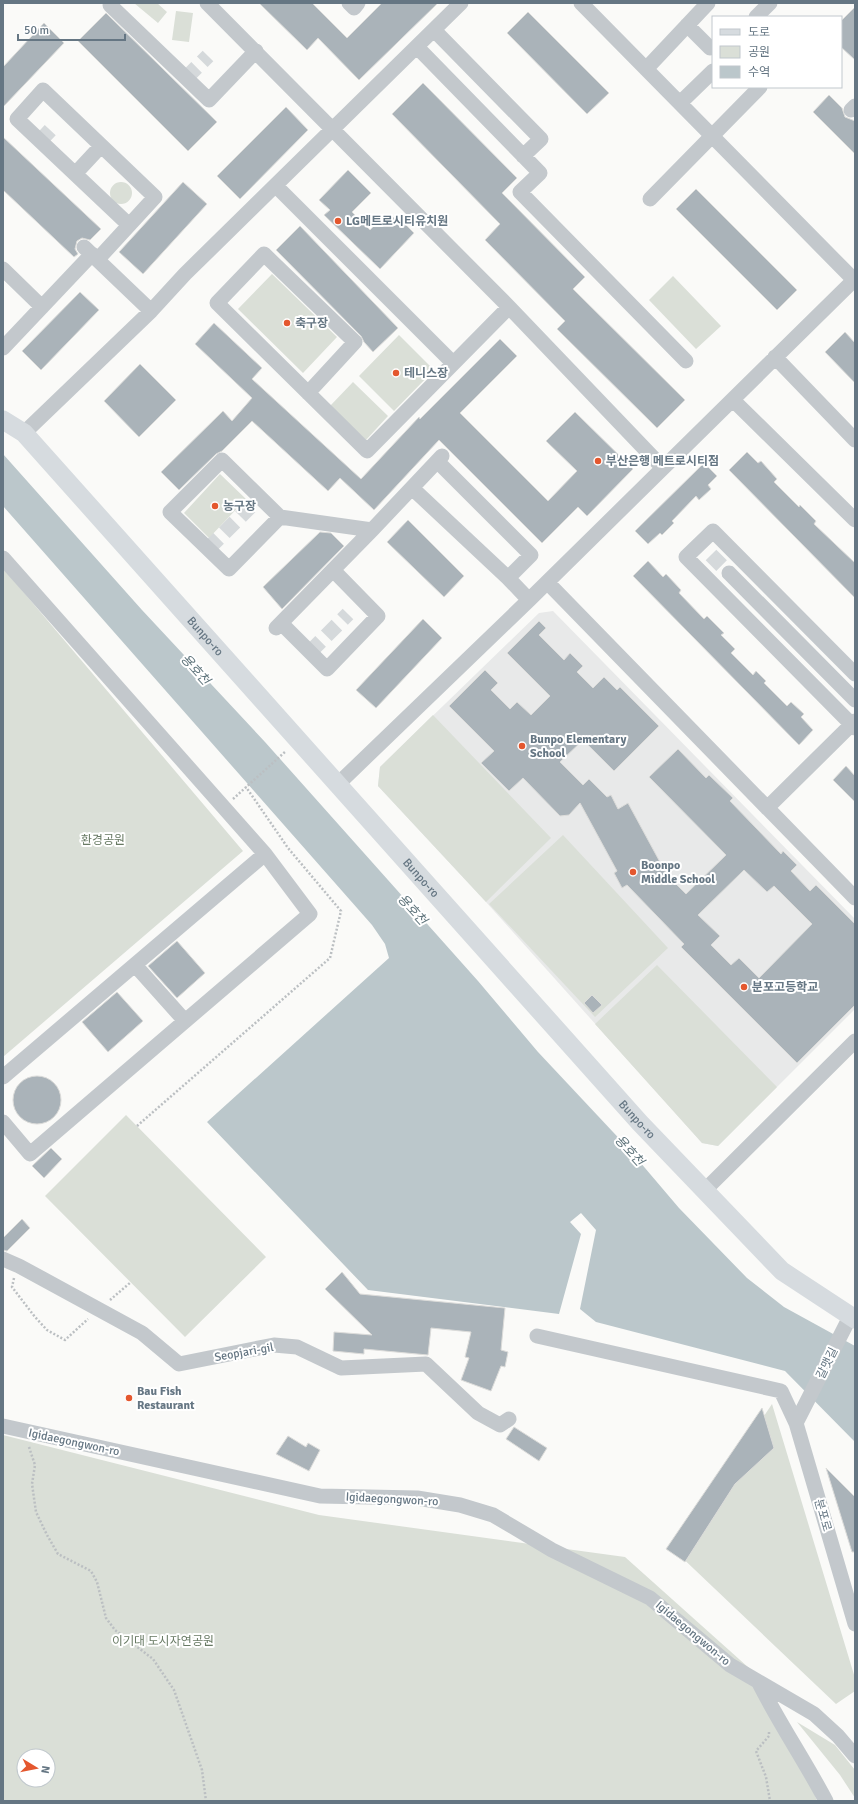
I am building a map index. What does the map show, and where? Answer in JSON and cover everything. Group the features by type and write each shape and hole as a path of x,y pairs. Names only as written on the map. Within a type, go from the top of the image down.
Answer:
{"main road":[{"name":"Bunpo-ro","path":"3,420 24,433 640,1123 704,1191 782,1271 852,1318"}],"street":[{"path":"112,3 110,5 209,100 256,51"},
{"path":"207,3 509,308 663,468"},
{"path":"349,3 354,8 358,3"},
{"path":"24,433 151,311 185,274 461,3"},
{"path":"338,784 529,600 855,280 581,3"},
{"path":"646,69 708,3"},
{"path":"757,16 770,3"},
{"path":"686,26 712,50"},
{"path":"434,30 541,138 523,156"},
{"path":"416,47 540,173 520,192 686,361"},
{"path":"680,103 712,72"},
{"path":"650,199 713,137 759,88"},
{"path":"3,348 91,253 129,226 155,197 43,90 17,119 129,226"},
{"path":"75,174 101,146"},
{"path":"276,186 453,363"},
{"path":"91,253 151,311"},
{"path":"308,393 355,342 264,254 217,303 308,393 367,451 509,308"},
{"path":"3,269 42,307"},
{"path":"775,358 855,440"},
{"path":"733,400 854,519"},
{"path":"334,570 378,616 327,669 279,625 334,570 439,458 531,555 508,578"},
{"path":"280,517 229,570 170,512 222,460 280,517 372,530"},
{"path":"412,488 508,578 529,600"},
{"path":"767,808 854,725 686,557 713,531 855,674"},
{"path":"3,558 265,854 310,914 30,1154 3,1122"},
{"path":"715,586 742,560"},
{"path":"729,573 855,700"},
{"path":"547,582 855,898"},
{"path":"3,1077 265,854"},
{"path":"135,964 185,1021"},
{"path":"704,1191 855,1041"},
{"name":"Seopjari-gil","path":"3,1259 142,1333 179,1364 274,1345 297,1347 341,1368 426,1364 478,1413 500,1425 509,1419"},
{"name":"갈맷길","path":"796,1423 841,1334 852,1318"},
{"name":"분포로","path":"537,1336 780,1391 796,1423 855,1624"},
{"name":"Igidaegongwon-ro","path":"3,1426 320,1496 417,1498 460,1505 493,1515 552,1550 650,1598 730,1665 814,1714 838,1736 855,1756"},
{"path":"759,1683 826,1801"}],"path":[{"path":"230,802 298,740"},
{"path":"18,1266 12,1288 47,1330 65,1340"},
{"path":"21,1430 32,1453 35,1465 32,1484 36,1512 47,1535 58,1554 91,1571 98,1582 106,1618 114,1630 153,1659 174,1690 202,1770 206,1801"},
{"path":"770,1801 766,1777 756,1751 769,1736 772,1708"}],"shaded area":[{"path":"553,611 855,919 855,1009 718,1146 702,1143 486,902 378,786 380,767 539,613"}],"green space":[{"path":"134,3 157,3 167,12 158,23"},
{"path":"176,11 193,13 189,42 172,40"},
{"path":"117,182 125,182 132,189 132,197 125,204 117,204 110,197 110,189"},
{"name":"축구장","path":"272,274 337,337 303,373 238,309"},
{"path":"673,276 721,326 696,349 649,300"},
{"name":"테니스장","path":"399,335 434,370 394,411 359,376"},
{"path":"353,382 388,416 366,440 330,406"},
{"name":"농구장","path":"220,474 246,499 209,538 184,513"},
{"name":"환경공원","path":"3,568 243,851 3,1057"},
{"path":"433,715 551,838 486,902 378,786 380,767"},
{"path":"563,835 668,948 595,1017 489,904"},
{"path":"657,965 777,1087 718,1146 702,1143 595,1024"},
{"path":"126,1115 266,1257 185,1337 45,1196"},
{"path":"772,1404 855,1678 855,1691 836,1704 674,1550"},
{"name":"이기대 도시자연공원","path":"3,1435 319,1515 625,1557 749,1668 805,1768 817,1801 3,1801"},
{"path":"797,1722 835,1745 855,1770 855,1798 840,1775"}],"water":[{"name":"용호천","path":"3,454 142,610 265,742 478,981 538,1052 628,1148 679,1208 747,1278 784,1307 855,1346 855,1442 785,1371 596,1322 580,1309 596,1230 581,1213 570,1222 581,1234 559,1314 368,1290 207,1122 389,958 385,944 372,925 3,506"}],"building":[{"path":"259,3 312,3 347,38 382,3 438,3 359,80 318,38 307,50"},
{"path":"855,7 855,60 842,48 842,20"},
{"path":"528,12 609,93 587,114 507,33"},
{"path":"106,13 217,122 188,151 78,41"},
{"path":"44,23 64,43 3,107 3,67"},
{"path":"423,83 517,178 502,193 585,277 573,289 685,400 657,428 557,329 565,321 485,240 500,224 392,114"},
{"path":"829,95 842,108 845,117 855,121 855,154 813,112"},
{"path":"286,107 308,130 240,199 217,176"},
{"path":"3,137 101,229 90,240 82,238 77,241 75,249 78,254 74,257 3,190"},
{"name":"LG메트로시티유치원","path":"348,170 371,193 352,212 370,230 383,216 389,222 396,215 414,233 380,269 324,215 330,210 319,200"},
{"path":"183,182 207,204 143,274 119,252"},
{"path":"696,189 797,290 777,310 676,209"},
{"path":"300,226 398,328 373,352 361,336 276,250"},
{"path":"80,292 99,310 41,370 22,351"},
{"path":"214,323 262,368 252,379 361,479 419,417 420,419 500,339 517,356 460,413 548,501 577,471 546,441 575,412 633,469 587,516 578,507 542,543 439,440 374,510 340,478 328,491 252,421 179,490 161,472 223,411 232,421 252,398 195,344"},
{"path":"845,332 855,343 855,383 825,352"},
{"path":"140,364 176,400 139,437 104,401"},
{"path":"747,452 758,463 761,461 777,479 774,482 799,507 800,505 816,521 814,524 855,563 855,598 729,470"},
{"path":"704,463 717,476 708,485 711,489 699,500 696,496 672,521 674,523 662,535 660,533 648,544 635,531"},
{"path":"408,520 464,576 444,597 387,542"},
{"path":"320,532 331,533 344,546 282,609 263,587"},
{"path":"648,561 663,577 666,574 681,590 679,593 704,619 707,616 724,633 721,635 735,649 731,653 753,675 756,671 766,681 764,683 787,706 791,702 804,714 801,717 813,730 799,745 633,576"},
{"path":"423,619 442,638 376,708 356,690"},
{"path":"539,621 546,628 539,635 564,660 570,653 583,666 577,672 593,688 604,677 617,690 620,687 659,726 614,771 583,740 560,762 583,785 589,779 607,797 611,795 618,809 628,803 667,875 686,894 726,855 649,777 678,749 706,778 709,775 733,798 730,801 781,854 783,851 797,865 791,871 810,891 816,885 855,924 855,1005 797,1063 681,947 684,944 627,885 622,888 614,873 617,871 580,803 569,815 560,816 523,778 509,791 481,763 494,751 449,706 485,670 498,683 491,690 510,709 517,702 531,715 550,696 507,653","holes":["744,870 767,892 774,886 812,924 759,978 739,958 731,965 711,945 720,936 698,915"]},
{"path":"846,766 855,776 855,802 833,780"},
{"path":"177,941 205,973 177,998 148,966"},
{"path":"117,992 143,1021 108,1052 82,1022"},
{"path":"592,995 602,1005 593,1013 584,1003"},
{"path":"37,1076 46,1078 54,1083 59,1091 61,1100 59,1109 54,1117 46,1122 37,1124 28,1122 20,1117 15,1109 13,1100 15,1091 20,1083 28,1078"},
{"path":"51,1148 62,1159 44,1178 32,1166"},
{"path":"22,1219 30,1228 7,1251 3,1250 3,1238"},
{"path":"342,1272 360,1294 505,1308 501,1350 508,1352 505,1367 501,1366 491,1391 461,1380 469,1358 465,1357 471,1332 431,1328 428,1355 364,1349 364,1354 333,1351 334,1332 372,1335 325,1289"},
{"path":"762,1408 774,1448 735,1484 685,1562 666,1549"},
{"path":"514,1427 547,1448 539,1461 506,1439"},
{"path":"288,1436 306,1447 308,1443 320,1450 309,1471 276,1454"},
{"path":"826,1468 855,1497 855,1552 852,1552"}],"tunnel":[{"path":"186,78 208,56"},
{"path":"40,141 54,126"},
{"path":"208,549 250,507"},
{"path":"711,555 729,573"},
{"path":"310,652 348,614"}],"place":[{"name":"LG메트로시티유치원","path":"338,221"},
{"name":"축구장","path":"287,323"},
{"name":"테니스장","path":"396,373"},
{"name":"부산은행 메트로시티점","path":"598,461"},
{"name":"농구장","path":"215,506"},
{"name":"Bunpo Elementary School","path":"522,746"},
{"name":"Boonpo Middle School","path":"633,872"},
{"name":"분포고등학교","path":"744,987"},
{"name":"Bau Fish Restaurant","path":"129,1398"}]}
